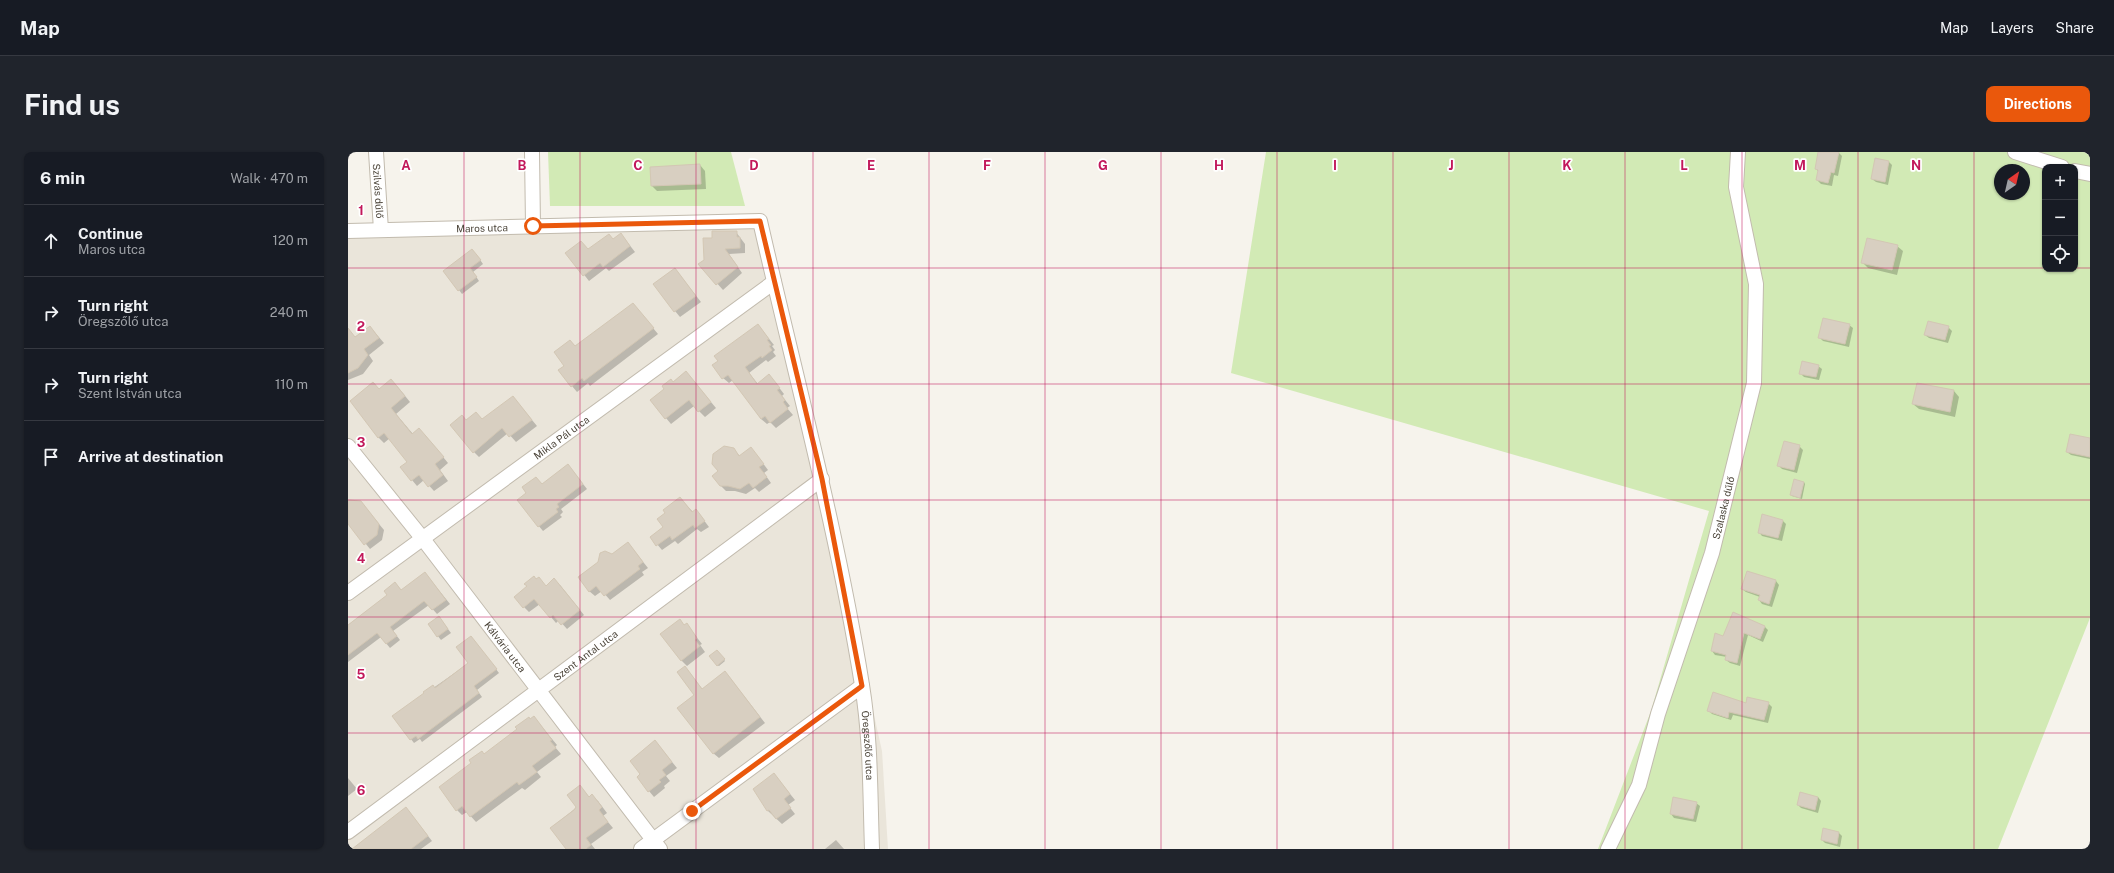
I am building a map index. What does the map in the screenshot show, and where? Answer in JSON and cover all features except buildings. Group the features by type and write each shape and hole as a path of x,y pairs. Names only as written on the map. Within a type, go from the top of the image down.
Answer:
{"street":[{"name":"Szilvás dűlő","path":"376,152 381,230"},
{"path":"532,152 533,226"},
{"name":"Szalaska dűlő","path":"1608,849 1639,784 1658,714 1712,553 1754,383 1756,284 1736,187 1738,152"},
{"path":"2015,152 2053,164"},
{"path":"2078,172 2090,174"},
{"name":"Maros utca","path":"348,231 760,221"},
{"name":"Öregszőlő utca","path":"760,221 822,479 862,686 869,751 872,849"},
{"name":"Mikla Pál utca","path":"348,593 774,282"},
{"name":"Kálvária utca","path":"348,446 424,539 657,844"},
{"name":"Szent Antal utca","path":"348,832 822,479"},
{"path":"641,849 657,844 862,686"}],"shaded area":[{"path":"763,214 882,751 888,849 348,849 348,224"}],"green space":[{"path":"548,152 731,152 745,206 550,206"},
{"path":"1266,152 2090,152 2090,618 1998,849 1598,849 1651,711 1709,511 1231,373"}],"route":[{"path":"533,226 760,221 822,479 862,686 692,811"}]}
